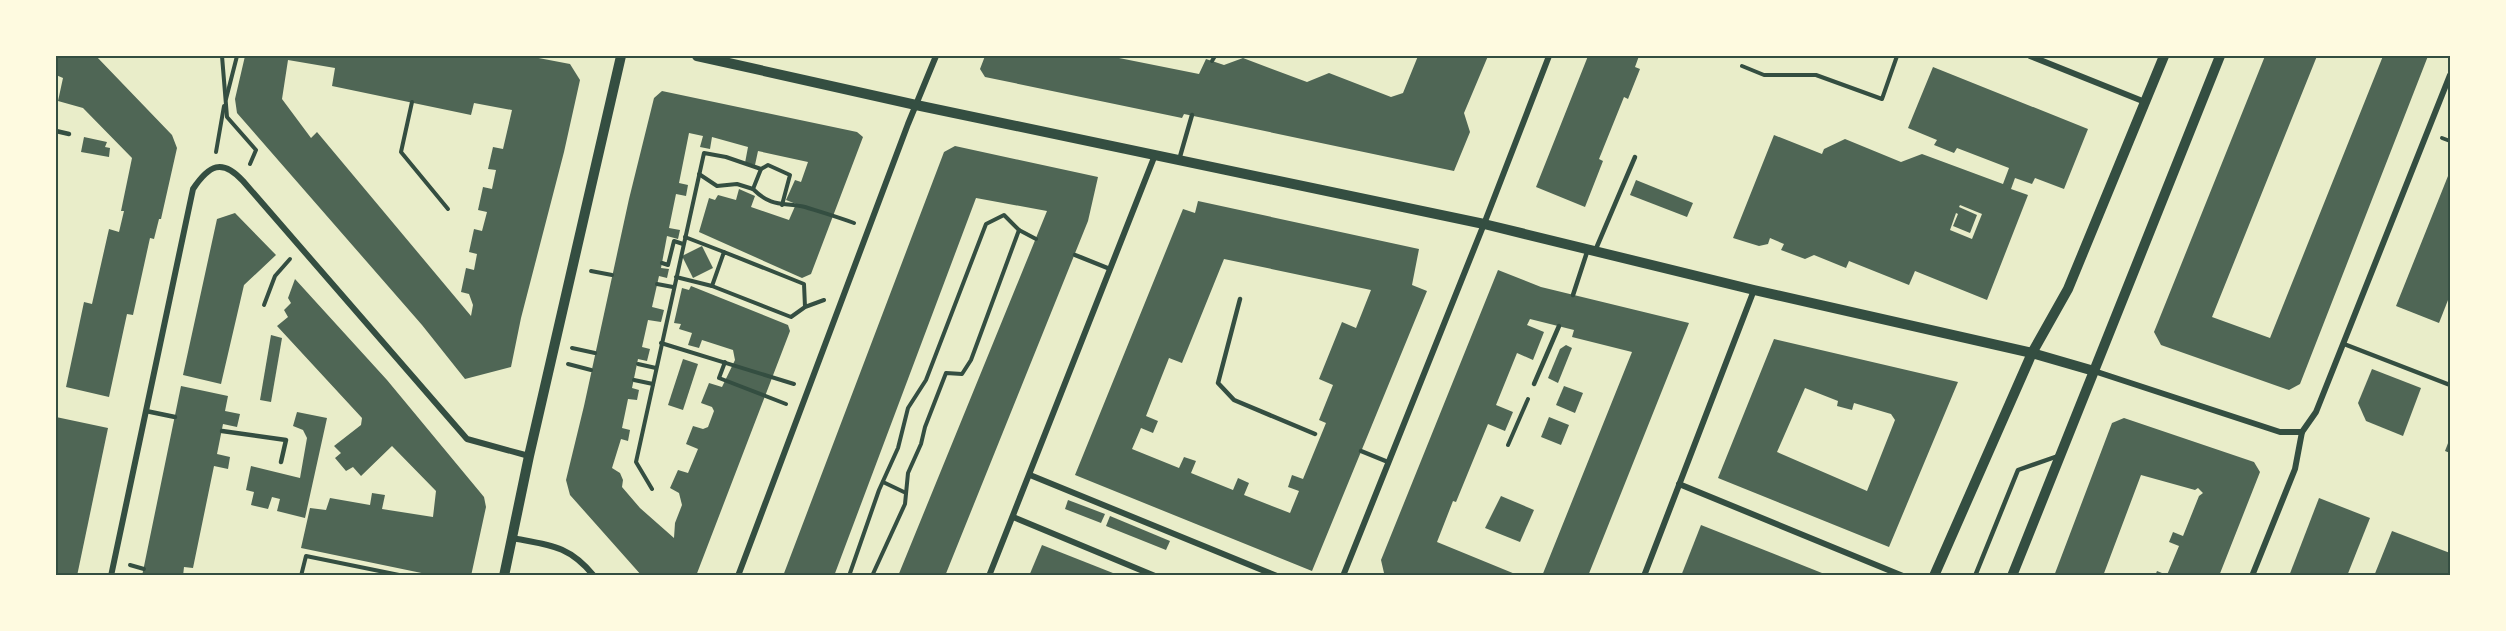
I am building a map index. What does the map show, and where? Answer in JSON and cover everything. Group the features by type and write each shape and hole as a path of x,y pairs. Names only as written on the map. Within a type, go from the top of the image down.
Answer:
{"street":[{"path":"504,576 529,456 621,56"},
{"path":"697,56 916,105 1484,224 1754,291 2032,353 2280,432 2302,432"},
{"path":"738,576 936,56"},
{"path":"1342,576 1549,56"},
{"path":"2030,56 2145,102"},
{"path":"1934,576 2032,353 2068,289 2164,56"},
{"path":"2012,576 2220,56"},
{"path":"2252,576 2295,469 2302,432 2316,412 2449,86 2451,75"},
{"path":"989,576 1155,155"},
{"path":"111,576 193,189 203,174 213,168 223,166 233,171 243,181 467,439 529,456"},
{"path":"1644,576 1754,291"},
{"path":"1030,475 1277,576"},
{"path":"1679,484 1903,576"},
{"path":"1013,517 1155,576"},
{"path":"512,538 565,550 580,559 594,576"}],"lane":[{"path":"1179,160 1192,115"},
{"path":"56,131 69,134"},
{"path":"1573,295 1635,157"},
{"path":"1075,255 1110,269"},
{"path":"1240,299 1218,383 1234,400 1315,434"},
{"path":"1534,384 1558,326"},
{"path":"2344,344 2451,385"},
{"path":"146,411 175,417"},
{"path":"222,431 286,440 280,462"},
{"path":"1361,451 1388,462"},
{"path":"1975,576 2018,470 2061,455"}],"path":[{"path":"222,56 227,117 256,150 243,181"},
{"path":"213,168 237,56"},
{"path":"1212,61 1215,56"},
{"path":"1742,66 1764,75 1816,75 1882,99 1897,56"},
{"path":"412,102 401,152 448,208"},
{"path":"651,489 636,462 704,153 726,157 760,169"},
{"path":"753,189 760,169 768,165 790,175 782,206"},
{"path":"699,174 717,186 737,184 753,189 762,197 782,206 801,206 836,216"},
{"path":"849,576 883,482 898,448 908,408 926,380 986,224 1005,215 1019,230 1036,239"},
{"path":"872,576 905,504 908,473 921,444 946,373 962,374 971,360 1019,230"},
{"path":"685,237 804,284 805,307"},
{"path":"662,263 668,265 674,241 683,244"},
{"path":"264,305 275,276 302,249"},
{"path":"712,286 724,252"},
{"path":"676,277 712,286 791,317 805,307 845,293"},
{"path":"657,284 674,287"},
{"path":"661,343 775,378"},
{"path":"725,362 718,378 768,398"},
{"path":"638,364 656,368"},
{"path":"634,380 653,384"},
{"path":"1509,445 1534,384"},
{"path":"883,482 906,493"},
{"path":"302,576 306,556 404,576"}],"building":[{"path":"56,56 96,56 172,135 177,148 161,219 159,219 154,239 150,238 133,315 127,314 109,397 66,387 84,302 92,304 109,229 119,232 132,158 83,108 58,101 63,78 56,75"},
{"path":"245,56 528,56 570,64 580,80 511,367 465,379 422,325 237,113 235,99","holes":["288,60 335,68 332,86 471,115 474,103 512,110 503,149 493,147 488,169 496,170 492,189 483,187 478,210 487,212 482,231 474,229 469,252 477,254 474,270 466,268 461,292 469,294 473,305 471,316 317,132 311,138 282,99"]},
{"path":"985,56 1109,56 1199,74 1206,59 1224,65 1243,58 1307,82 1329,73 1391,97 1403,93 1418,56 1488,56 1464,113 1470,132 1454,171 1184,114 1182,118 985,77 980,69"},
{"path":"1588,56 1639,56 1635,67 1640,69 1628,99 1624,97 1599,159 1603,161 1585,207 1536,187"},
{"path":"2265,56 2317,56 2212,317 2270,338 2383,56 2428,56 2300,384 2289,390 2161,345 2154,332"},
{"path":"1933,67 2088,129 2064,189 2035,178 2032,184 2015,178 2011,189 2028,195 1987,300 1915,271 1909,285 1849,261 1846,268 1814,255 1805,259 1781,250 1784,244 1770,238 1768,244 1759,246 1733,238 1774,135 1822,154 1824,149 1845,139 1901,162 1922,154 2003,184 2009,168 1957,148 1954,153 1934,145 1937,140 1908,128","holes":["1960,205 1982,214 1972,239 1950,230 1956,213 1958,214 1953,226 1970,233 1977,215 1959,207"]},
{"path":"662,91 857,132 863,137 811,274 802,278 699,232 709,198 715,200 718,195 736,200 739,189 755,196 751,207 789,220 796,204 786,200 795,180 801,182 808,162 758,151 755,165 745,163 748,147 712,137 710,149 700,147 703,136 689,133 679,183 688,185 686,196 676,194 669,228 680,230 678,239 667,236 661,268 669,269 667,278 659,276 652,307 664,310 661,322 648,320 642,347 650,349 647,361 638,359 632,388 639,390 637,400 628,399 622,428 630,430 628,441 621,439 612,468 620,473 623,480 622,487 640,508 674,538 675,523 682,505 679,493 670,488 678,470 688,473 698,449 686,444 693,426 703,429 708,427 714,411 712,407 701,403 709,383 722,387 735,360 733,350 702,340 699,348 688,345 692,333 679,329 681,324 674,323 682,288 689,290 691,286 788,325 790,331 696,576 642,576 570,495 566,480 629,199 654,98"},
{"path":"84,137 107,142 105,147 110,148 109,157 81,152"},
{"path":"955,146 1098,177 1088,221 945,576 898,576 1047,211 976,198 834,576 783,576 944,152"},
{"path":"2450,171 2450,295 2439,323 2396,306"},
{"path":"1636,180 1693,203 1687,217 1630,195"},
{"path":"1198,201 1419,249 1412,285 1427,291 1312,571 1075,475 1183,209 1195,213","holes":["1224,259 1371,290 1356,328 1342,322 1319,379 1333,385 1319,420 1326,423 1303,479 1292,475 1288,487 1299,491 1290,513 1244,495 1249,483 1238,478 1233,490 1191,473 1196,461 1184,457 1179,468 1132,449 1141,428 1153,433 1158,421 1146,416 1169,358 1182,363"]},
{"path":"235,213 276,255 244,285 221,384 183,375 217,219"},
{"path":"702,246 713,268 693,278 682,256"},
{"path":"1498,270 1541,287 1689,323 1588,576 1542,576 1632,352 1572,337 1574,330 1530,319 1527,325 1544,332 1533,360 1517,353 1496,405 1513,412 1505,431 1488,424 1437,542 1520,576 1390,576 1384,573 1381,560"},
{"path":"295,279 387,380 484,497 486,507 471,576 436,576 301,548 310,508 326,510 330,498 370,505 372,493 385,495 382,509 433,517 436,491 392,446 361,476 353,467 346,471 335,458 341,453 334,446 361,425 362,418 277,326 288,317 284,310 291,303 288,298"},
{"path":"271,335 282,338 271,402 260,400"},
{"path":"1774,339 1958,382 1889,547 1718,478","holes":["1805,388 1838,401 1837,406 1852,410 1854,403 1891,414 1895,420 1867,491 1777,452"]},
{"path":"1566,345 1572,348 1558,383 1548,378 1560,349"},
{"path":"683,359 698,364 683,410 668,405"},
{"path":"2372,369 2421,388 2403,436 2366,421 2358,403"},
{"path":"181,386 228,396 225,411 240,414 237,427 223,424 217,454 230,457 228,469 214,466 193,568 184,567 183,576 142,576"},
{"path":"1564,386 1583,393 1575,413 1556,405"},
{"path":"297,412 327,418 305,518 277,511 280,499 272,497 268,509 251,505 254,492 246,490 251,466 300,478 307,438 303,430 293,426"},
{"path":"56,417 108,428 77,576 56,576"},
{"path":"1549,417 1569,425 1561,445 1541,437"},
{"path":"2124,418 2254,462 2260,472 2219,576 2155,576 2157,571 2167,575 2179,546 2169,542 2173,532 2183,536 2199,496 2203,493 2198,488 2195,490 2141,475 2103,576 2054,576 2112,423"},
{"path":"2450,438 2450,453 2445,451"},
{"path":"1501,496 1534,510 1520,542 1485,528"},
{"path":"2319,498 2370,518 2347,576 2289,576"},
{"path":"1068,500 1105,514 1101,523 1065,509"},
{"path":"1110,516 1170,541 1166,550 1106,526"},
{"path":"1701,525 1827,575 1827,576 1681,576"},
{"path":"2392,531 2450,553 2450,576 2374,576"},
{"path":"1042,545 1118,575 1118,576 1029,576"}]}
